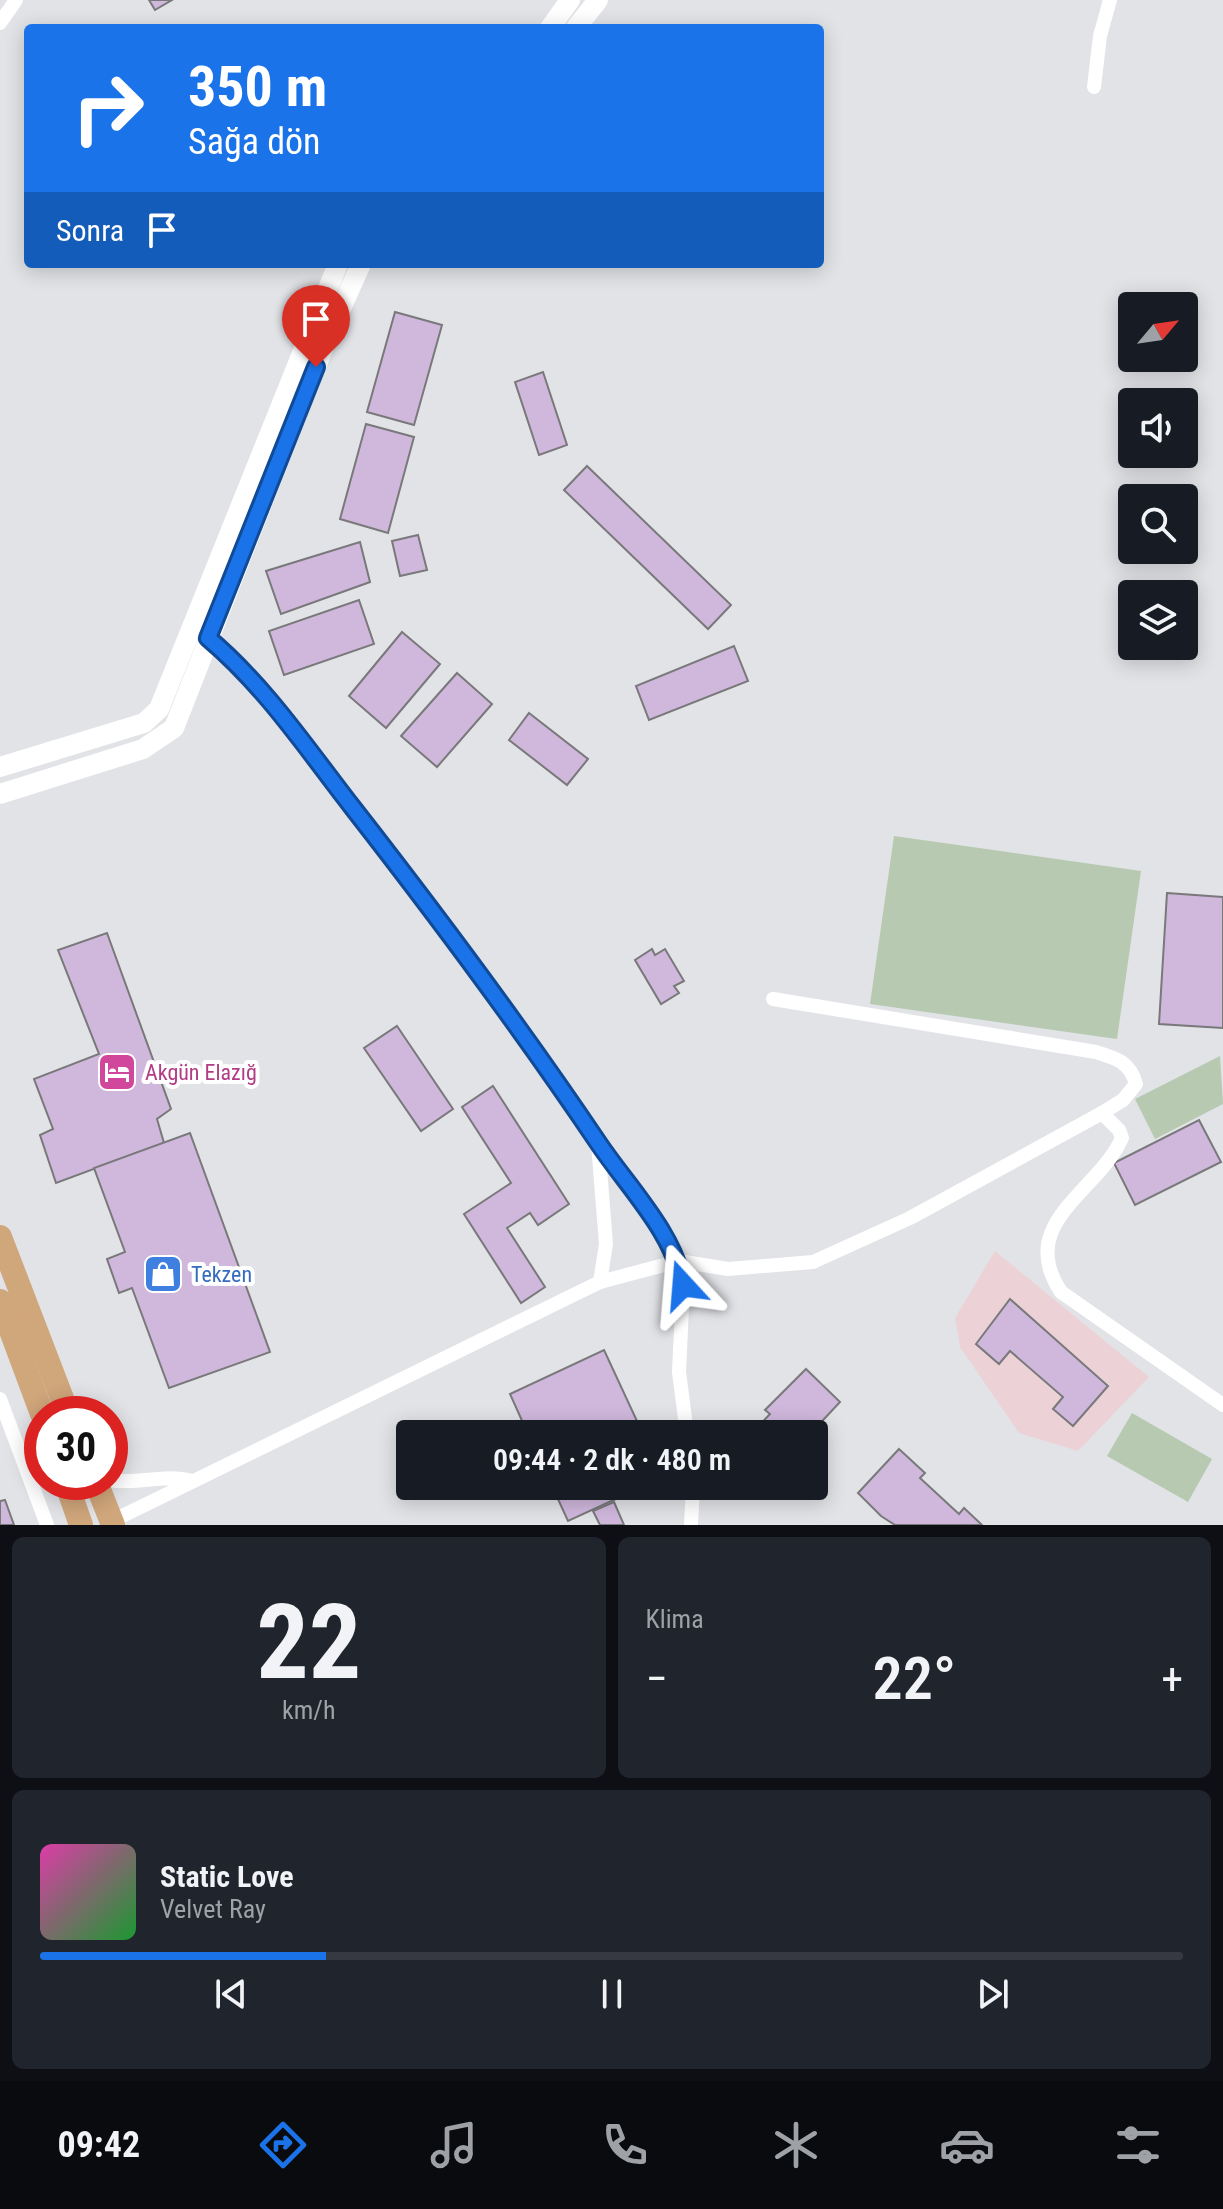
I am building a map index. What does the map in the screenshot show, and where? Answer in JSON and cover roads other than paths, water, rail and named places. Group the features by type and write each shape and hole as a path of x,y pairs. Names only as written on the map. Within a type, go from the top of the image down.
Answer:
{"highway":[{"path":"0,1237 61,1396"},
{"path":"0,1301 35,1396"},
{"path":"72,1500 81,1525"},
{"path":"103,1500 113,1523"}],"main road":[{"path":"553,24 570,0"},
{"path":"579,24 598,0"},
{"path":"0,767 144,723 159,709 336,268"},
{"path":"0,794 123,756 165,737 180,716 322,351 359,268"}],"street":[{"path":"0,23 16,0"},
{"path":"1094,87 1100,36 1110,0"},
{"path":"208,638 235,661 280,712 444,926 679,1261 683,1285 679,1372 685,1420"},
{"path":"113,1523 192,1481 600,1282 679,1261 728,1269 813,1262 910,1218 1102,1113 1123,1100 1136,1084 1133,1074 1118,1058 773,999"},
{"path":"1102,1113 1122,1138 1117,1150 1089,1179 1052,1231 1046,1248 1050,1276 1061,1292 1223,1405"},
{"path":"598,1143 606,1244 600,1282"},
{"path":"0,1399 47,1525"},
{"path":"128,1482 141,1483 173,1476 192,1481"},
{"path":"691,1525 692,1500"}],"place":[{"name":"Akgün Elazığ","path":"117,1072"},
{"name":"Tekzen","path":"163,1274"}]}
